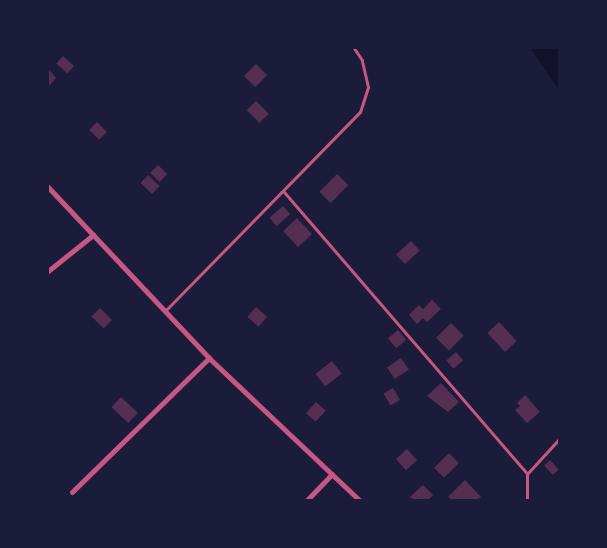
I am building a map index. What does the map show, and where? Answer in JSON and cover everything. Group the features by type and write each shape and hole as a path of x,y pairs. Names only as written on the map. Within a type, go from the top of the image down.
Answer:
{"street":[{"path":"48,187 209,358 358,500"},
{"path":"48,271 93,235"},
{"path":"72,492 209,358"},
{"path":"307,500 332,474"}],"lane":[{"path":"164,312 284,192 360,112 368,87 362,60 354,48"},
{"path":"284,192 528,474"},
{"path":"527,500 528,474 560,438"}],"shaded area":[{"path":"530,48 559,48 559,90"}],"building":[{"path":"63,56 74,66 67,73 56,63"},
{"path":"256,64 267,75 255,87 244,76"},
{"path":"48,71 56,78 48,87"},
{"path":"256,101 269,114 260,123 247,110"},
{"path":"97,122 107,132 99,140 89,130"},
{"path":"158,165 167,174 159,182 150,173"},
{"path":"337,174 348,185 331,203 319,192"},
{"path":"148,175 160,186 152,194 140,183"},
{"path":"283,206 290,214 277,226 269,218"},
{"path":"297,218 312,234 298,247 283,231"},
{"path":"411,241 420,251 405,264 396,254"},
{"path":"432,300 441,309 427,322 423,318 417,324 409,315 419,305 423,309"},
{"path":"256,307 267,317 258,327 247,317"},
{"path":"100,308 112,320 104,329 92,316"},
{"path":"499,322 517,341 505,352 487,333"},
{"path":"451,323 464,336 449,351 436,338"},
{"path":"398,330 406,340 396,348 388,338"},
{"path":"456,352 463,360 453,369 446,361"},
{"path":"401,358 409,370 395,379 387,368"},
{"path":"332,361 342,374 325,387 315,374"},
{"path":"441,383 459,402 448,412 427,396"},
{"path":"393,388 400,400 390,406 383,393"},
{"path":"525,395 540,412 527,423 515,410 520,406 517,403"},
{"path":"121,397 138,413 128,423 111,407"},
{"path":"316,402 326,411 316,422 306,413"},
{"path":"407,449 417,460 406,470 396,459"},
{"path":"449,453 459,463 444,478 434,468"},
{"path":"550,460 559,470 553,475 544,465"},
{"path":"465,480 481,497 477,500 452,500 448,497"},
{"path":"423,485 433,495 428,500 414,500 410,497"}]}
